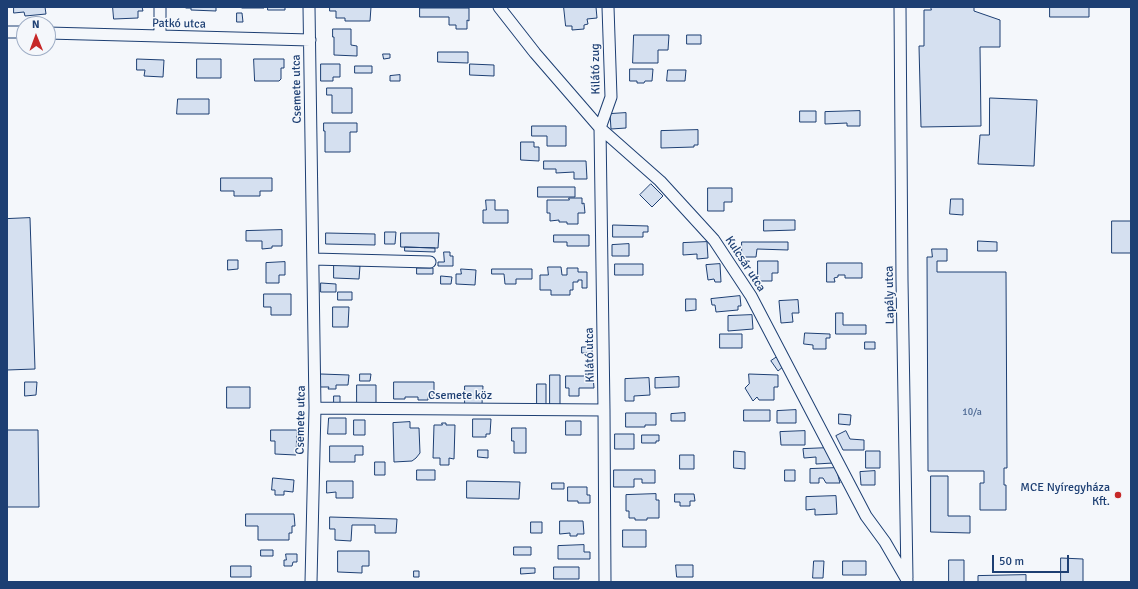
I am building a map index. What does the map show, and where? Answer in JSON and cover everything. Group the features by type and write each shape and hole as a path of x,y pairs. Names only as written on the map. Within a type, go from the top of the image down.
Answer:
{"street":[{"path":"160,7 160,36"},
{"name":"Csemete utca","path":"309,7 314,258 315,408 311,582"},
{"name":"Kulcsár utca","path":"499,7 535,53 600,128 660,180 714,240 751,296 866,516 885,542 907,581"},
{"name":"Kilátó zug","path":"600,128 611,97 608,7"},
{"name":"Lapály utca","path":"900,7 902,280 907,581"},
{"name":"Patkó utca","path":"56,33 310,40"},
{"name":"Kilátó utca","path":"600,128 605,582"},
{"path":"314,258 430,262"},
{"name":"Csemete köz","path":"315,408 604,410"}],"building":[{"path":"14,7 45,7 46,14 25,16 24,12 14,13"},
{"path":"113,7 142,7 143,11 138,11 138,18 114,19"},
{"path":"186,7 216,7 216,11 191,10 191,8"},
{"path":"264,7 264,8 242,8"},
{"path":"268,7 285,7 285,10 268,10"},
{"path":"330,7 371,7 370,21 345,21 345,18 336,18 336,11 330,11"},
{"path":"564,7 596,7 597,18 587,19 588,24 584,25 584,29 572,30 572,26 566,26"},
{"path":"931,7 974,7 974,11 1000,20 1000,47 980,47 981,126 921,127 919,46 924,46 924,10 931,10"},
{"path":"1050,7 1089,7 1089,17 1050,17"},
{"path":"420,8 469,8 469,21 467,20 467,29 456,29 456,25 449,25 449,17 420,17"},
{"path":"237,13 242,13 243,22 237,22"},
{"path":"333,29 351,29 351,45 357,46 357,56 334,55"},
{"path":"634,35 669,35 668,50 658,50 658,63 633,63"},
{"path":"687,35 701,35 701,44 687,44"},
{"path":"438,52 468,52 468,63 438,62"},
{"path":"383,54 390,54 390,58 384,59"},
{"path":"137,59 164,60 163,77 144,76 145,70 137,70"},
{"path":"197,59 221,59 221,78 197,78"},
{"path":"254,59 284,59 284,68 281,68 281,79 279,81 255,81"},
{"path":"321,64 340,64 340,77 333,77 333,81 321,81"},
{"path":"470,64 494,65 494,76 470,75"},
{"path":"355,66 372,66 372,73 355,73"},
{"path":"630,69 653,69 652,81 637,83 637,81 630,81"},
{"path":"668,70 686,70 685,81 667,81"},
{"path":"400,75 400,81 390,81 390,76"},
{"path":"327,88 352,88 352,113 332,113 332,95 327,95"},
{"path":"990,98 1037,100 1034,166 978,164 980,135 989,135"},
{"path":"178,99 209,99 209,114 177,114"},
{"path":"800,111 816,111 816,122 800,122"},
{"path":"860,111 860,126 847,126 847,123 825,124 825,112"},
{"path":"626,113 626,128 611,129 610,114"},
{"path":"324,123 357,123 357,132 350,132 350,152 325,152"},
{"path":"532,126 566,126 566,146 547,146 547,136 532,136"},
{"path":"698,130 698,145 694,145 694,147 661,148 661,131"},
{"path":"521,142 534,142 534,147 539,147 539,161 521,160"},
{"path":"544,161 586,161 587,179 574,179 574,172 556,173 556,169 544,169"},
{"path":"221,178 272,178 272,191 260,191 260,196 234,196 234,191 221,191"},
{"path":"651,184 663,196 652,207 640,195"},
{"path":"538,187 575,187 575,197 538,197"},
{"path":"708,188 732,188 732,202 724,202 724,211 708,211"},
{"path":"569,198 582,198 582,204 584,203 585,213 578,213 578,224 567,224 567,222 559,222 559,220 550,221 550,213 547,213 547,200 569,200"},
{"path":"951,199 963,199 963,215 950,214"},
{"path":"486,200 495,200 495,210 508,210 508,223 483,223 483,210 486,210"},
{"path":"30,218 35,369 7,370 7,219"},
{"path":"764,220 795,220 795,230 764,231"},
{"path":"1112,221 1131,221 1131,253 1112,253"},
{"path":"613,225 648,226 648,232 643,232 643,237 613,237"},
{"path":"282,230 282,246 272,246 272,248 262,249 262,241 246,241 246,231"},
{"path":"385,232 396,232 395,244 385,244"},
{"path":"326,233 375,234 375,245 326,244"},
{"path":"401,233 439,233 438,248 401,247"},
{"path":"554,235 589,235 589,246 567,246 567,242 554,242"},
{"path":"978,241 997,242 997,251 978,251"},
{"path":"707,242 708,258 697,259 697,254 683,255 683,243"},
{"path":"742,242 788,242 788,250 757,249 756,257 742,257"},
{"path":"629,244 629,256 612,256 612,245"},
{"path":"405,247 435,248 435,252 405,251"},
{"path":"932,249 947,249 947,261 937,261 937,272 1006,272 1007,468 1004,468 1004,485 1006,485 1006,510 980,510 980,483 984,483 984,471 928,471 927,257 932,257"},
{"path":"444,252 450,252 450,256 453,256 453,266 438,266 438,262 444,262"},
{"path":"228,260 238,260 238,269 228,270"},
{"path":"758,261 778,261 778,273 772,273 772,281 758,281"},
{"path":"285,262 285,275 279,275 279,283 266,283 266,263"},
{"path":"827,263 862,263 862,278 845,278 845,275 838,275 838,277 834,278 835,282 827,282"},
{"path":"615,264 643,264 643,275 615,275"},
{"path":"720,264 721,282 715,282 714,279 708,280 706,265"},
{"path":"334,265 360,266 359,279 334,278"},
{"path":"548,267 561,267 562,275 567,275 567,268 578,268 578,272 587,272 587,288 582,288 582,280 578,280 578,282 573,282 573,290 570,290 570,295 551,295 551,290 540,290 540,275 548,275"},
{"path":"417,268 433,268 433,274 417,274"},
{"path":"461,269 476,270 475,285 456,284 456,274 461,274"},
{"path":"492,269 532,269 532,279 516,279 516,284 505,284 504,274 492,274"},
{"path":"441,276 452,277 451,284 441,284"},
{"path":"321,283 336,284 336,292 321,292"},
{"path":"338,292 352,292 352,300 338,300"},
{"path":"264,294 291,294 291,315 271,315 271,307 264,307"},
{"path":"740,296 741,306 738,306 738,310 716,312 715,305 712,305 711,299"},
{"path":"686,299 696,299 696,310 686,311"},
{"path":"798,300 799,313 792,313 793,322 781,323 779,301"},
{"path":"333,307 349,307 348,327 333,327"},
{"path":"836,313 843,313 843,325 866,325 866,334 836,334"},
{"path":"752,315 753,329 728,331 728,316"},
{"path":"805,333 830,334 830,338 826,338 826,349 813,349 813,345 804,344"},
{"path":"720,334 742,334 742,348 720,348"},
{"path":"865,342 875,342 875,349 865,349"},
{"path":"582,347 592,347 592,353 582,353"},
{"path":"777,357 784,366 778,371 771,361"},
{"path":"321,374 349,375 348,385 336,385 336,389 320,387"},
{"path":"360,374 371,374 370,381 360,381"},
{"path":"749,374 778,375 778,387 774,387 774,400 759,400 757,397 753,401 745,388 749,384"},
{"path":"550,375 560,375 560,405 550,405"},
{"path":"566,376 593,376 594,388 579,388 579,396 569,396 569,388 566,388"},
{"path":"679,377 679,387 655,388 655,378"},
{"path":"649,378 650,395 634,396 634,401 625,401 625,379"},
{"path":"25,382 37,382 36,395 25,396"},
{"path":"394,382 434,382 434,395 428,395 428,400 418,400 418,397 394,399"},
{"path":"537,384 546,384 546,406 537,406"},
{"path":"357,385 376,385 376,403 357,403"},
{"path":"465,386 483,386 482,404 465,404"},
{"path":"227,387 250,387 250,408 227,408"},
{"path":"334,396 340,396 340,404 334,404"},
{"path":"744,410 770,410 770,421 744,421"},
{"path":"796,410 796,423 777,423 777,411"},
{"path":"626,413 656,413 656,425 645,425 645,427 626,427"},
{"path":"685,413 685,421 671,421 671,414"},
{"path":"839,414 851,415 850,425 839,424"},
{"path":"329,418 346,418 346,434 328,434"},
{"path":"473,419 491,419 490,434 486,434 486,437 473,437"},
{"path":"354,420 365,420 365,435 354,435"},
{"path":"566,421 581,421 581,435 566,435"},
{"path":"410,422 410,428 419,428 420,453 412,461 394,462 393,423"},
{"path":"442,423 446,423 446,425 455,425 454,459 449,458 449,465 440,465 440,458 433,458 434,425 442,425"},
{"path":"512,428 526,428 526,453 514,453"},
{"path":"7,430 38,430 39,507 7,507"},
{"path":"271,430 297,430 296,455 275,454 275,441 271,441"},
{"path":"805,431 805,445 781,445 780,432"},
{"path":"846,431 850,439 864,440 864,450 843,450 836,436"},
{"path":"615,434 634,434 634,449 615,449"},
{"path":"642,435 659,435 659,441 656,441 656,443 642,443"},
{"path":"330,446 363,446 363,455 355,455 355,462 330,462"},
{"path":"828,448 833,463 816,464 816,457 804,458 803,449"},
{"path":"478,450 488,450 488,458 478,457"},
{"path":"734,451 745,452 745,469 734,468"},
{"path":"866,451 880,451 880,468 866,468"},
{"path":"680,455 694,455 694,469 680,469"},
{"path":"375,462 385,462 385,475 375,475"},
{"path":"836,468 840,483 826,483 823,478 819,478 819,483 810,483 810,469"},
{"path":"417,470 435,470 435,480 417,480"},
{"path":"614,470 655,470 655,483 642,483 642,479 634,479 634,487 614,487"},
{"path":"785,470 795,470 795,481 785,481"},
{"path":"875,471 875,485 861,485 860,472"},
{"path":"931,476 948,476 948,516 970,516 970,533 931,532"},
{"path":"273,478 294,480 293,492 284,491 284,495 275,495 275,490 272,490"},
{"path":"327,481 353,481 353,498 336,498 336,492 327,493"},
{"path":"467,481 520,482 519,499 467,498"},
{"path":"552,483 564,483 564,489 552,489"},
{"path":"568,487 587,487 587,495 590,495 590,503 568,501"},
{"path":"656,494 656,500 659,500 659,518 635,520 635,518 629,518 629,511 626,511 626,495"},
{"path":"675,494 694,494 695,501 690,501 690,506 680,506 680,502 675,502"},
{"path":"836,496 837,514 815,515 815,509 806,510 806,497"},
{"path":"246,514 294,514 295,526 292,526 292,533 289,533 289,540 258,540 258,526 246,526"},
{"path":"330,517 397,519 396,533 375,533 375,525 352,525 351,541 335,540 335,529 330,529"},
{"path":"560,521 583,521 584,534 570,536 570,533 560,534"},
{"path":"531,522 542,522 542,533 531,533"},
{"path":"623,530 646,530 646,547 623,547"},
{"path":"584,545 584,552 590,552 590,559 558,559 558,546"},
{"path":"514,547 531,547 531,555 514,555"},
{"path":"261,550 273,550 273,556 261,556"},
{"path":"338,551 369,551 369,566 362,566 362,573 338,572"},
{"path":"286,554 297,554 297,562 293,562 292,566 284,566"},
{"path":"1061,558 1083,559 1083,582 1061,582"},
{"path":"949,560 964,560 964,582 949,582"},
{"path":"814,561 824,561 823,578 813,578"},
{"path":"843,561 866,561 866,575 843,575"},
{"path":"676,565 693,565 693,577 677,577"},
{"path":"231,566 251,566 251,577 231,577"},
{"path":"554,567 579,567 579,579 554,579"},
{"path":"521,568 535,568 535,573 521,574"},
{"path":"414,571 419,571 419,577 414,577"},
{"path":"1026,575 1026,582 978,582 978,576"}],"place":[{"name":"MCE Nyíregyháza Kft.","path":"1118,495"}]}
